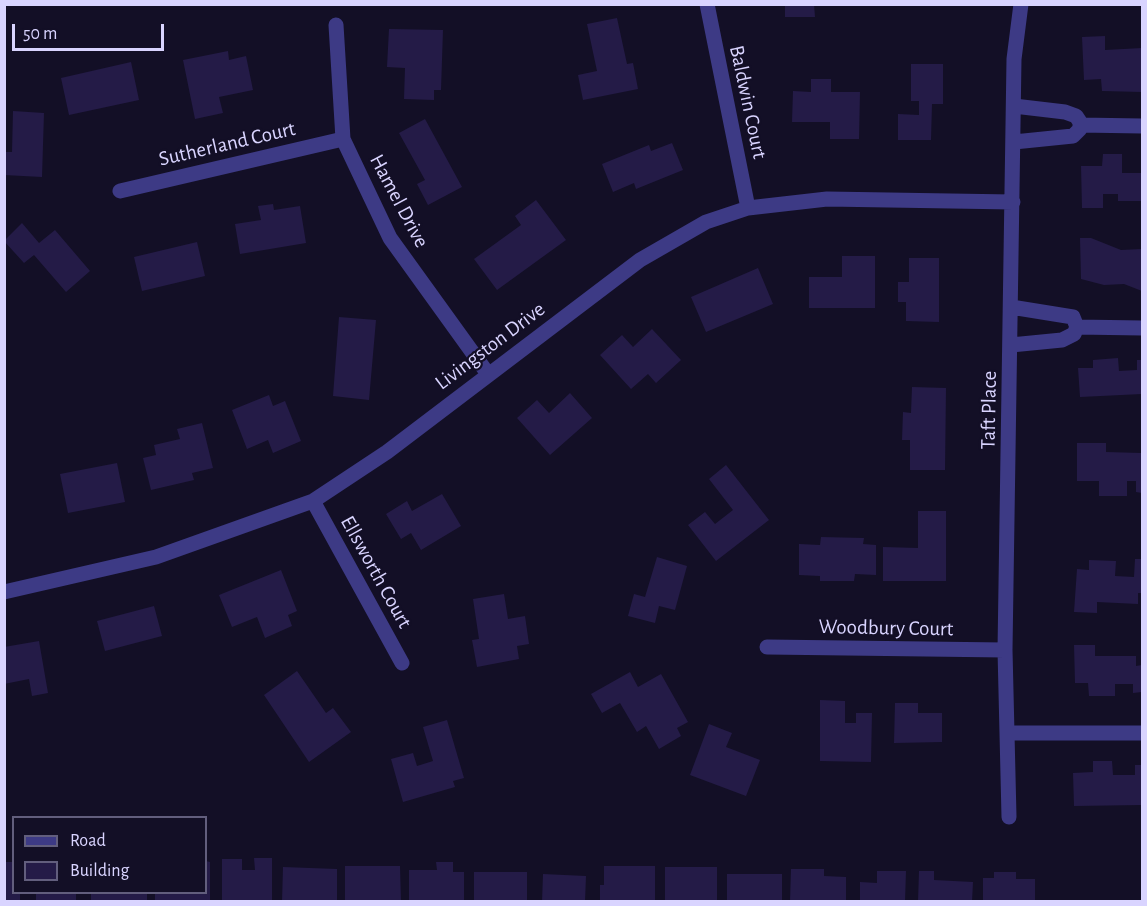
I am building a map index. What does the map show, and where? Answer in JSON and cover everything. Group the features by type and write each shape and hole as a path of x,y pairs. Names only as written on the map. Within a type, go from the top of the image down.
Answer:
{"street":[{"name":"Baldwin Court","path":"707,4 748,208"},
{"name":"Taft Place","path":"1008,817 1005,650 1014,59 1021,4"},
{"name":"Hamel Drive","path":"336,25 343,139 390,238 488,374"},
{"path":"1014,106 1065,112 1076,116 1080,125 1080,129 1073,136 1014,142"},
{"path":"1080,125 1143,126"},
{"name":"Sutherland Court","path":"120,191 343,139"},
{"name":"Livingston Drive","path":"4,592 156,558 313,501 387,452 640,260 706,222 748,208 827,199 1013,202"},
{"path":"1011,307 1073,317 1077,327 1074,334 1062,340 1011,345"},
{"path":"1077,327 1143,328"},
{"name":"Ellsworth Court","path":"313,501 402,663"},
{"name":"Woodbury Court","path":"767,647 1005,650"},
{"path":"1007,733 1143,733"}],"building":[{"path":"785,4 814,4 815,17 785,17"},
{"path":"617,18 627,64 633,63 638,89 583,100 578,75 597,71 587,24"},
{"path":"389,29 443,30 441,90 434,90 434,100 404,99 405,68 387,67"},
{"path":"1105,36 1105,50 1142,48 1142,92 1102,91 1101,79 1084,80 1082,37"},
{"path":"228,51 229,60 246,56 253,90 219,97 223,113 195,119 183,60"},
{"path":"131,62 139,100 69,115 61,78"},
{"path":"911,64 943,64 943,104 932,104 931,140 898,140 898,114 919,115 919,101 911,101"},
{"path":"811,79 831,79 831,92 860,92 859,139 830,139 830,122 792,122 793,91 811,92"},
{"path":"13,111 44,113 42,177 4,175 4,152 12,152"},
{"path":"425,119 462,187 428,205 417,184 425,180 399,133"},
{"path":"672,143 683,170 636,189 634,183 613,192 602,164 649,145 651,151"},
{"path":"1103,154 1122,154 1122,173 1142,173 1142,201 1118,201 1118,194 1103,194 1103,208 1082,208 1081,166 1102,166"},
{"path":"536,200 566,240 497,290 474,259 521,225 515,216"},
{"path":"273,204 274,210 300,206 306,243 240,254 235,224 261,220 258,206"},
{"path":"22,223 39,243 55,230 90,271 66,292 34,255 24,263 4,241"},
{"path":"1080,238 1091,238 1121,250 1142,249 1142,291 1124,284 1104,285 1081,279"},
{"path":"197,242 205,276 142,291 134,257"},
{"path":"842,256 875,256 875,308 809,308 809,277 842,277"},
{"path":"909,258 939,258 939,322 906,321 906,302 898,302 898,282 909,282"},
{"path":"758,268 773,304 706,332 691,297"},
{"path":"339,317 376,320 369,400 333,396"},
{"path":"652,329 681,360 656,383 648,374 631,389 600,355 622,335 633,347"},
{"path":"1118,358 1119,371 1137,370 1137,360 1142,360 1142,394 1080,397 1078,368 1093,368 1093,360"},
{"path":"912,387 946,388 945,470 910,470 910,440 902,440 903,412 911,413"},
{"path":"570,393 592,418 550,455 517,418 537,400 549,413"},
{"path":"269,395 273,406 285,401 301,441 273,453 268,440 247,449 232,410"},
{"path":"202,423 213,468 192,473 194,480 151,490 143,458 156,455 154,445 180,439 177,429"},
{"path":"1077,443 1106,443 1106,452 1141,453 1142,493 1136,492 1136,481 1127,481 1127,496 1099,496 1099,481 1077,481"},
{"path":"117,463 125,502 68,513 60,474"},
{"path":"726,465 769,520 716,561 688,525 705,512 715,524 733,510 709,479"},
{"path":"442,494 461,526 421,550 411,533 401,539 386,514 407,501 412,511"},
{"path":"918,511 946,511 946,581 883,581 883,547 918,548"},
{"path":"821,537 864,538 863,544 876,545 876,575 855,574 854,581 820,581 820,576 799,575 799,544 820,545"},
{"path":"657,557 687,566 675,610 659,606 655,623 628,616 634,594 645,597"},
{"path":"1135,559 1142,559 1142,593 1138,593 1138,604 1097,602 1097,613 1074,612 1077,569 1089,570 1089,560 1116,561 1115,576 1134,577"},
{"path":"281,570 297,611 288,615 292,626 265,638 257,617 232,627 219,595"},
{"path":"504,594 508,619 525,616 529,644 517,646 519,659 477,667 472,640 479,639 473,599"},
{"path":"154,606 162,636 105,651 97,621"},
{"path":"39,641 48,693 32,696 29,679 4,684 4,647"},
{"path":"1074,645 1095,645 1095,656 1136,656 1136,666 1142,665 1142,692 1133,693 1133,684 1115,684 1115,696 1089,696 1088,683 1075,683"},
{"path":"297,671 326,713 333,708 351,732 309,762 264,695"},
{"path":"630,672 638,687 661,674 688,722 677,728 681,736 659,749 646,726 637,732 620,703 602,713 591,694"},
{"path":"820,700 845,701 845,723 856,723 856,713 872,713 871,762 820,761"},
{"path":"895,703 918,703 918,713 942,713 942,742 894,743"},
{"path":"447,720 464,778 453,781 455,787 403,802 391,759 413,753 417,766 433,761 423,727"},
{"path":"709,724 732,733 726,747 760,760 746,796 690,775"},
{"path":"1093,761 1112,761 1113,775 1135,775 1135,765 1142,765 1142,805 1074,806 1073,773 1093,772"},
{"path":"254,858 272,858 272,902 222,902 222,859 242,859 242,870 255,870"},
{"path":"207,861 210,862 210,902 155,902 155,894 207,894"},
{"path":"5,862 12,862 12,894 20,894 20,902 5,902"},
{"path":"436,862 453,862 453,872 464,872 464,902 409,902 409,870 437,870"},
{"path":"345,866 400,866 401,902 345,902"},
{"path":"604,866 655,866 655,902 600,902 600,885 604,885"},
{"path":"283,867 337,869 337,902 282,902"},
{"path":"665,867 717,867 717,902 665,902"},
{"path":"791,869 824,869 824,876 846,877 846,902 790,902"},
{"path":"877,871 906,871 905,902 860,902 860,882 877,883"},
{"path":"919,871 934,871 934,880 973,882 972,902 918,902"},
{"path":"474,872 527,872 527,902 474,902"},
{"path":"994,872 1016,872 1016,879 1035,879 1035,902 983,902 983,878 994,878"},
{"path":"543,874 586,876 585,902 542,902"},
{"path":"727,874 782,874 782,902 727,902"},
{"path":"36,894 76,894 76,902 36,902"},
{"path":"91,894 147,894 147,902 91,902"}]}
